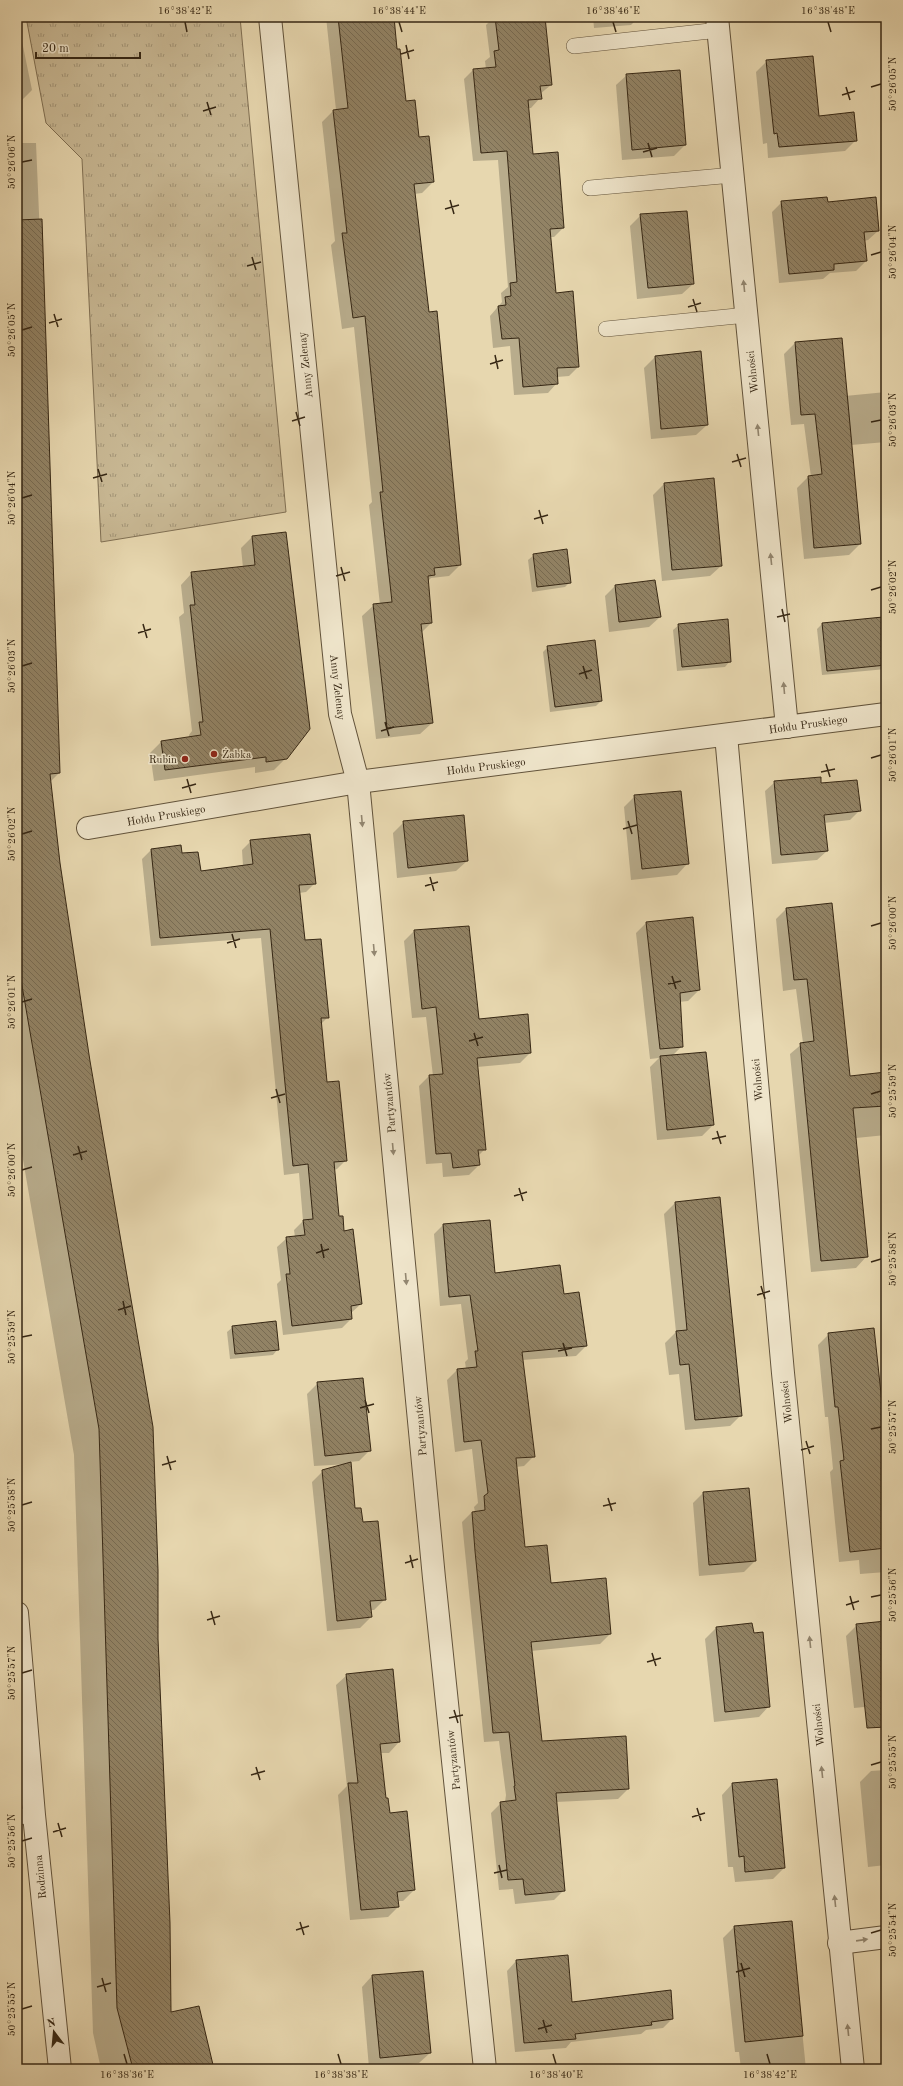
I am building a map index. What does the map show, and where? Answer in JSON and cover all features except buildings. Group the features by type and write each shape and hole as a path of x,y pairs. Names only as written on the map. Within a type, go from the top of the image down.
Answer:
{"street":[{"name":"Anny Zelenay","path":"270,17 340,714 358,782"},
{"name":"Wolności","path":"718,24 787,727"},
{"name":"Hołdu Pruskiego","path":"88,828 358,782 886,714"},
{"name":"Wolności","path":"726,735 783,1373 839,1943 853,2069"},
{"name":"Partyzantów","path":"358,782 434,1570 485,2069"},
{"name":"Rodzinna","path":"17,1613 25,1816 60,2069"},
{"path":"839,1943 886,1937"}],"lane":[{"path":"574,46 718,24"},
{"path":"590,188 733,175"},
{"path":"606,329 747,315"}],"green space":[{"path":"26,17 240,17 286,512 101,542 82,159 46,123"}],"place":[{"name":"Żabka","path":"214,754"},
{"name":"Rubin","path":"185,759"}]}
